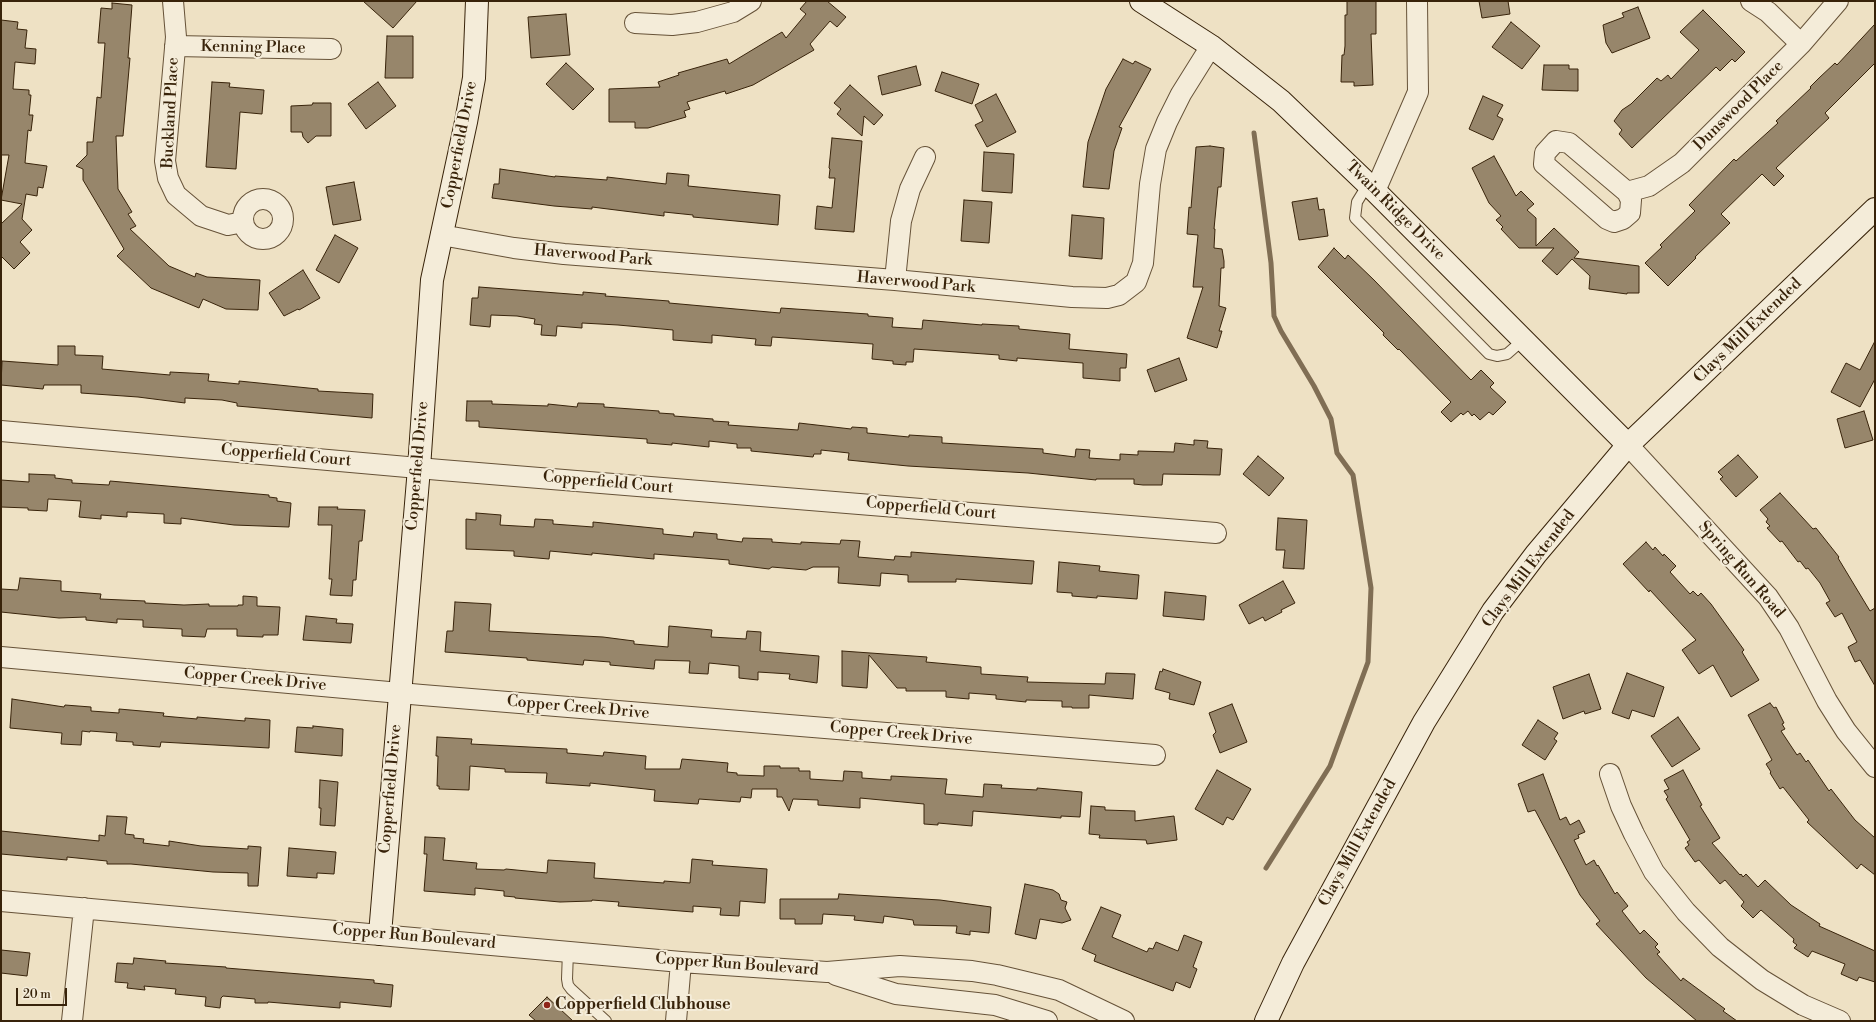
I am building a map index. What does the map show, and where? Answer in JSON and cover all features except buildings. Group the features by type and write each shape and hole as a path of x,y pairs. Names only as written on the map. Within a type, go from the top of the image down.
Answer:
{"street":[{"name":"Buckland Place","path":"173,1 176,37 165,161 168,178 176,195 202,216 228,225 243,222"},
{"name":"Copperfield Drive","path":"380,934 432,280 440,235 456,172 474,78 477,1"},
{"path":"635,23 672,25 697,22 733,12 751,1"},
{"name":"Twain Ridge Drive","path":"1140,1 1211,46 1281,101 1372,187 1628,445"},
{"path":"1372,187 1418,92 1417,1"},
{"path":"1751,1 1768,12 1801,44"},
{"name":"Dunswood Place","path":"1627,192 1649,186 1682,163 1801,44 1838,1"},
{"name":"Kenning Place","path":"175,46 331,49"},
{"name":"Haverwood Park","path":"440,235 514,248 564,254 895,280 1072,297 1107,298 1119,295 1136,282 1143,263 1150,184 1156,149 1181,94 1211,46"},
{"path":"895,280 901,221 910,189 925,157"},
{"name":"Clays Mill Extended","path":"1266,1021 1293,964 1424,722 1487,623 1493,611 1536,554 1628,445 1875,209"},
{"name":"Copperfield Court","path":"1,431 418,468 1216,533"},
{"name":"Spring Run Road","path":"1628,445 1742,567 1768,597 1789,628 1827,701 1846,731 1875,767"},
{"name":"Copper Creek Drive","path":"1,657 399,693 1155,755"},
{"path":"1610,774 1631,827 1654,872 1686,912 1720,947 1762,980 1804,1005 1840,1021"},
{"name":"Copper Run Boulevard","path":"1,901 681,962 827,972 900,966 997,975 1059,990 1124,1021"},
{"path":"72,1021 84,908"},
{"path":"676,1021 681,962"},
{"name":"Copper Run Boulevard","path":"827,972 896,994 995,1005 1047,1021"}],"lane":[{"path":"1372,187 1357,202 1354,218 1489,354 1497,356 1507,354 1523,340"},
{"path":"568,951 568,985 606,1021"}],"waterway":[{"path":"1254,133 1271,263 1274,316 1331,419 1337,453 1353,475 1371,588 1368,662 1330,766 1266,868"}],"place":[{"name":"Copperfield Clubhouse","path":"547,1005"}]}
